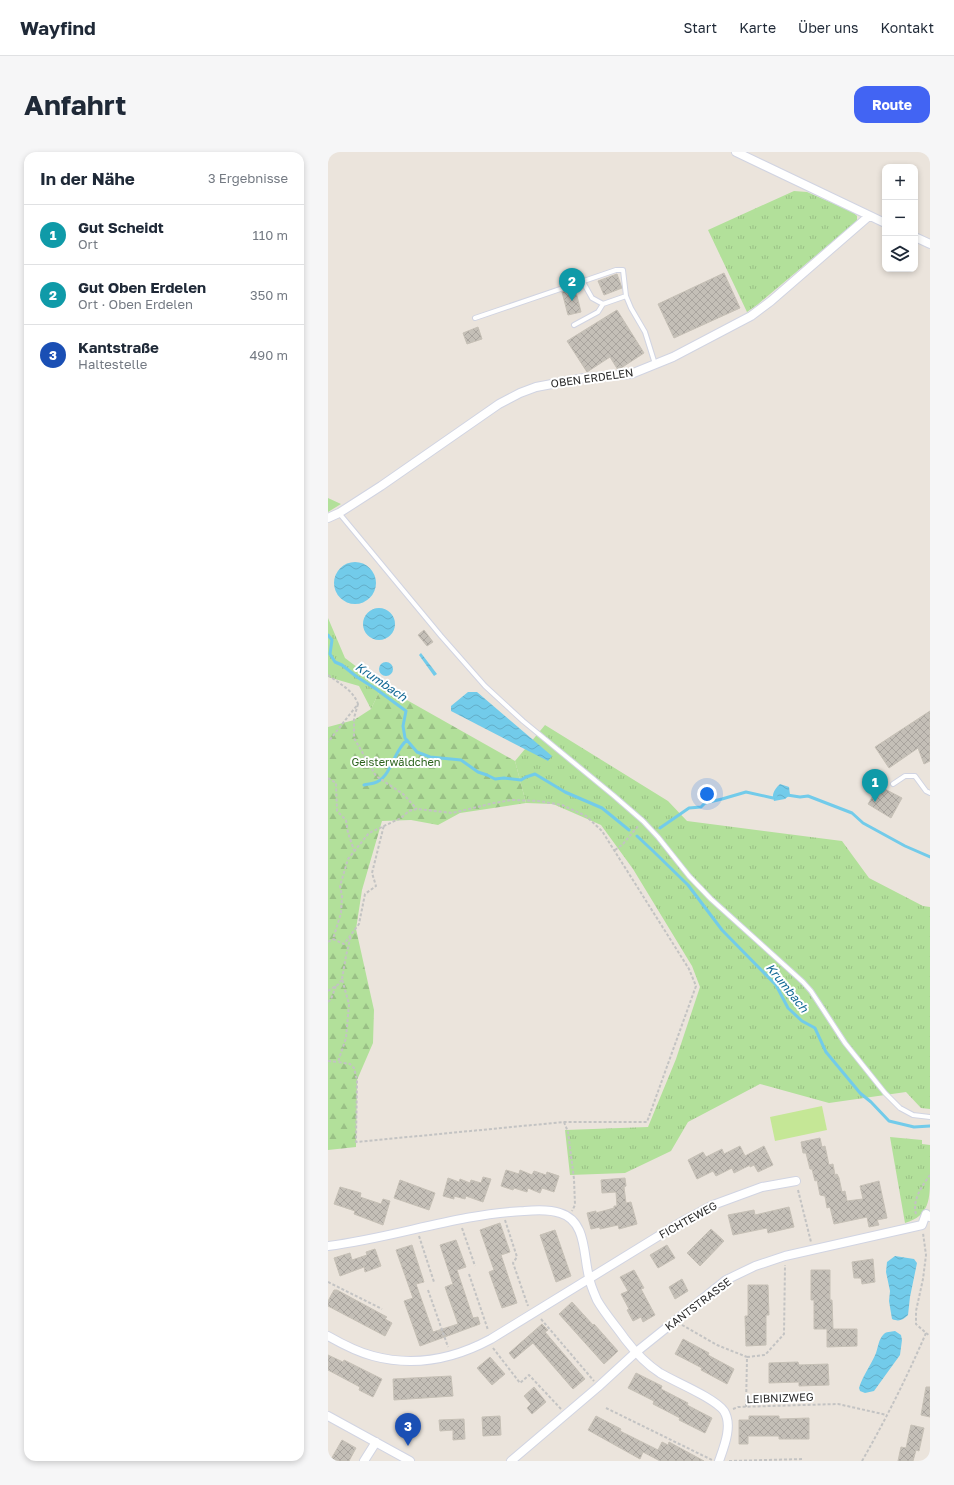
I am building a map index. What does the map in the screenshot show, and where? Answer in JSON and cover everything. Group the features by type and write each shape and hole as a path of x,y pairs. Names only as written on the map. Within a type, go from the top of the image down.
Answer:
{"street":[{"path":"736,152 882,222"},
{"name":"OBEN ERDELEN","path":"328,518 339,513 382,486 493,408 520,393 536,386 584,378 631,374 673,357 751,316 771,301 869,216"},
{"path":"918,238 930,244"},
{"name":"FICHTEWEG","path":"328,1336 372,1356 401,1361 434,1360 473,1349 713,1204 762,1186 796,1181"},
{"path":"328,1246 353,1243 459,1219 502,1212 540,1210 559,1212 569,1217 579,1229 589,1278 597,1300 635,1353 659,1372 714,1402 724,1412 728,1426 719,1461"},
{"path":"922,1225 929,1213"},
{"name":"KANTSTRASSE","path":"510,1461 598,1387 635,1353 726,1280 755,1266 785,1256 922,1225"},
{"path":"328,1416 410,1461"},
{"path":"364,1461 376,1442"}],"lane":[{"path":"475,318 616,270 623,270 626,296 645,332 655,364"},
{"path":"583,282 592,298 603,304"},
{"path":"574,325 598,312 603,304 626,296"},
{"path":"339,513 441,636 485,686 522,721 643,821 711,900 771,952 811,991 845,1043 885,1093 900,1108 913,1115 930,1117"},
{"path":"893,784 905,776 915,776 926,791 930,793"}],"path":[{"path":"328,675 351,691 356,698 358,704 354,718 354,738 376,776 403,794 417,809"},
{"path":"328,742 358,704"},
{"path":"328,778 336,783 336,811 346,820 348,833 354,850"},
{"path":"328,942 333,939 341,913 342,896 340,886 348,859 369,833 401,818 409,811 417,809 452,813 512,800 540,801 562,805 586,816 602,831 689,969 696,986 647,1122 564,1122 356,1142 357,1080 354,1068 350,1064 328,1062"},
{"path":"615,850 623,844 643,821"},
{"path":"333,939 344,944 359,924 365,894 376,886 372,873 384,825"},
{"path":"338,1062 346,1038 350,1004 342,979 344,962 352,933"},
{"path":"328,991 336,986 342,979"},
{"path":"328,1002 331,999 336,986"},
{"path":"564,1122 568,1132 575,1205 569,1217"},
{"path":"930,1175 922,1186 917,1197 915,1210 918,1221 922,1225 926,1255 923,1279 916,1311 916,1324 930,1336"},
{"path":"798,1191 812,1249"},
{"path":"502,1212 517,1257 513,1263 533,1314 598,1387"},
{"path":"459,1219 475,1266"},
{"path":"416,1229 434,1282"},
{"path":"674,1321 717,1345 747,1357 765,1355 784,1334 785,1256"},
{"path":"469,1274 490,1340 520,1383 529,1375 566,1414"},
{"path":"328,1282 382,1309"},
{"path":"428,1290 451,1356"},
{"path":"862,1461 888,1415 908,1375 926,1333"},
{"path":"746,1407 747,1357"},
{"name":"LEIBNIZWEG","path":"724,1412 746,1407 838,1404 888,1415"},
{"path":"606,1408 715,1461"},
{"path":"719,1461 804,1459"}],"green space":[{"path":"794,191 807,192 853,212 857,216 857,221 747,312 708,230"},
{"path":"328,498 341,504 328,512"},
{"path":"328,618 345,658 382,686 371,709 359,686 328,677"},
{"name":"Geisterwäldchen","path":"382,686 515,761 526,803 460,813 438,825 411,820 382,821 362,890 356,929 374,1010 373,1043 357,1080 356,1147 328,1150 328,727 354,720 371,709"},
{"path":"545,725 668,801 687,821 842,841 869,878 923,906 930,907 930,1109 921,1108 906,1092 829,1103 760,1084 688,1122 671,1151 625,1173 570,1175 565,1130 648,1127 676,1059 700,987 692,966 633,869 601,825 553,804 526,803 515,761"},
{"path":"822,1106 827,1130 775,1141 770,1117"},
{"path":"890,1137 922,1140 922,1144 930,1145 929,1199 924,1211 919,1216 905,1223"}],"water":[{"path":"351,562 359,562 370,568 376,579 376,587 370,598 359,604 351,604 340,598 334,587 334,579 340,568"},
{"path":"376,608 382,608 392,615 395,624 394,630 388,637 382,640 376,640 366,633 363,627 363,621 370,611"},
{"path":"421,653 437,674 434,676 419,655"},
{"path":"383,662 389,662 393,666 393,672 389,676 383,676 379,672 379,666"},
{"path":"468,692 477,692 552,756 548,761 451,711 451,706"},
{"path":"780,784 789,787 790,795 785,799 774,801 774,792"},
{"path":"895,1256 914,1259 917,1263 908,1315 899,1320 892,1319 889,1301 890,1291 886,1272 887,1262"},
{"path":"895,1331 901,1335 902,1340 900,1355 874,1391 865,1393 860,1391 859,1388 861,1383 872,1362 882,1337 886,1333"}],"building":[{"path":"724,273 740,308 674,338 658,304"},
{"path":"617,274 622,288 604,295 598,281"},
{"path":"575,288 581,312 568,315 562,292"},
{"path":"617,310 644,353 618,370 610,357 587,372 567,341"},
{"path":"478,327 482,339 467,344 463,333"},
{"path":"424,630 433,642 427,646 418,635"},
{"path":"930,711 930,761 924,764 918,748 889,768 875,747"},
{"path":"879,786 902,798 891,818 868,804"},
{"path":"820,1138 822,1147 825,1146 829,1165 833,1164 835,1175 837,1174 839,1178 842,1192 845,1191 847,1201 863,1199 860,1186 879,1181 887,1218 877,1220 879,1225 869,1227 867,1217 834,1224 830,1207 827,1208 825,1196 820,1195 817,1180 815,1181 812,1169 810,1169 806,1153 803,1153 801,1142"},
{"path":"740,1146 745,1156 764,1146 773,1165 758,1172 754,1165 750,1167 750,1165 734,1173 732,1168 716,1176 713,1171 697,1179 688,1160 703,1152 706,1157 722,1149 724,1154"},
{"path":"506,1170 519,1174 520,1170 532,1175 534,1171 546,1175 547,1172 559,1176 554,1192 542,1188 540,1193 528,1188 527,1192 501,1186"},
{"path":"483,1177 491,1179 483,1202 466,1196 465,1199 454,1196 454,1199 443,1196 448,1178 459,1182 460,1179 470,1183 471,1180 481,1183"},
{"path":"625,1178 626,1186 624,1187 626,1203 631,1202 637,1224 619,1229 618,1225 600,1229 600,1227 591,1229 587,1213 596,1211 596,1213 617,1206 616,1192 602,1193 601,1180"},
{"path":"400,1180 435,1193 429,1210 394,1198"},
{"path":"340,1187 361,1193 360,1197 381,1204 383,1199 390,1201 383,1225 354,1214 355,1211 334,1204"},
{"path":"789,1207 794,1227 768,1233 767,1228 733,1235 728,1215 754,1210 755,1215"},
{"path":"500,1223 510,1252 501,1255 517,1303 502,1308 489,1272 494,1270 480,1230"},
{"path":"711,1229 724,1241 700,1266 687,1253"},
{"path":"555,1230 571,1276 556,1282 540,1235"},
{"path":"456,1240 466,1267 457,1270 473,1318 478,1317 480,1324 420,1346 404,1301 413,1298 396,1250 412,1245 424,1282 416,1284 433,1332 458,1324 445,1287 453,1284 440,1245"},
{"path":"667,1245 675,1258 658,1268 650,1255"},
{"path":"375,1249 381,1266 365,1272 364,1267 340,1276 334,1258 350,1253 352,1260 367,1255 366,1252"},
{"path":"873,1259 875,1282 862,1284 861,1278 854,1278 852,1262"},
{"path":"634,1270 644,1288 641,1289 655,1315 643,1322 641,1317 633,1321 627,1310 629,1309 621,1294 628,1291 620,1277"},
{"path":"811,1270 830,1270 830,1300 832,1300 833,1329 857,1329 857,1346 827,1347 827,1329 814,1329 814,1300 811,1300"},
{"path":"682,1279 688,1291 675,1299 669,1287"},
{"path":"748,1285 768,1285 769,1315 766,1315 766,1345 746,1346 745,1316 748,1316"},
{"path":"334,1290 337,1290 387,1317 385,1319 392,1323 385,1336 328,1306 328,1301"},
{"path":"572,1302 618,1351 604,1364 559,1314"},
{"path":"542,1324 548,1330 545,1332 585,1379 573,1389 533,1343 514,1359 509,1353"},
{"path":"683,1339 734,1369 727,1384 701,1370 702,1368 675,1354"},
{"path":"328,1355 343,1362 344,1360 382,1379 373,1397 359,1390 360,1387 328,1370"},
{"path":"490,1357 505,1374 492,1385 477,1368"},
{"path":"798,1362 799,1365 828,1364 829,1385 799,1386 799,1382 769,1383 769,1363"},
{"path":"636,1373 662,1386 661,1389 712,1418 705,1433 679,1420 680,1418 653,1404 654,1401 628,1388"},
{"path":"451,1376 453,1396 394,1400 393,1379"},
{"path":"534,1387 546,1402 532,1414 527,1408 531,1404 524,1396"},
{"path":"926,1387 930,1387 930,1417 921,1415"},
{"path":"500,1416 501,1435 483,1436 482,1417"},
{"path":"596,1416 621,1429 620,1431 658,1450 662,1442 668,1445 669,1442 704,1461 660,1461 643,1452 640,1459 588,1430"},
{"path":"749,1416 779,1416 779,1419 809,1418 809,1439 779,1439 779,1436 748,1436 748,1444 739,1444 739,1420 749,1420"},
{"path":"464,1419 465,1439 453,1440 453,1430 440,1431 439,1420"},
{"path":"911,1425 924,1428 919,1451 916,1450 913,1461 898,1461 901,1447 906,1448"},
{"path":"342,1440 356,1448 349,1461 330,1461"}],"waterway":[{"name":"Krumbach","path":"328,635 332,640 330,654 335,662 342,665 406,711 403,726 405,738 417,752 430,757 461,760 478,772 495,779 504,778 521,780 535,774 565,792 602,808 629,830"},
{"path":"364,785 374,783 384,776 398,751 407,740"},
{"path":"660,828 689,808 701,807 705,803 746,792 773,798 776,796"},
{"path":"787,795 800,797 808,796 852,813 863,823 905,846 930,857"},
{"name":"Krumbach","path":"637,836 688,885 722,930 776,985 788,1008 802,1021 815,1028 826,1052 860,1093 889,1121 914,1127 930,1126"}],"place":[{"name":"Gut Oben Erdelen","path":"572,301"},
{"name":"Gut Scheidt","path":"875,802"},
{"name":"Kantstraße","path":"408,1446"}]}
